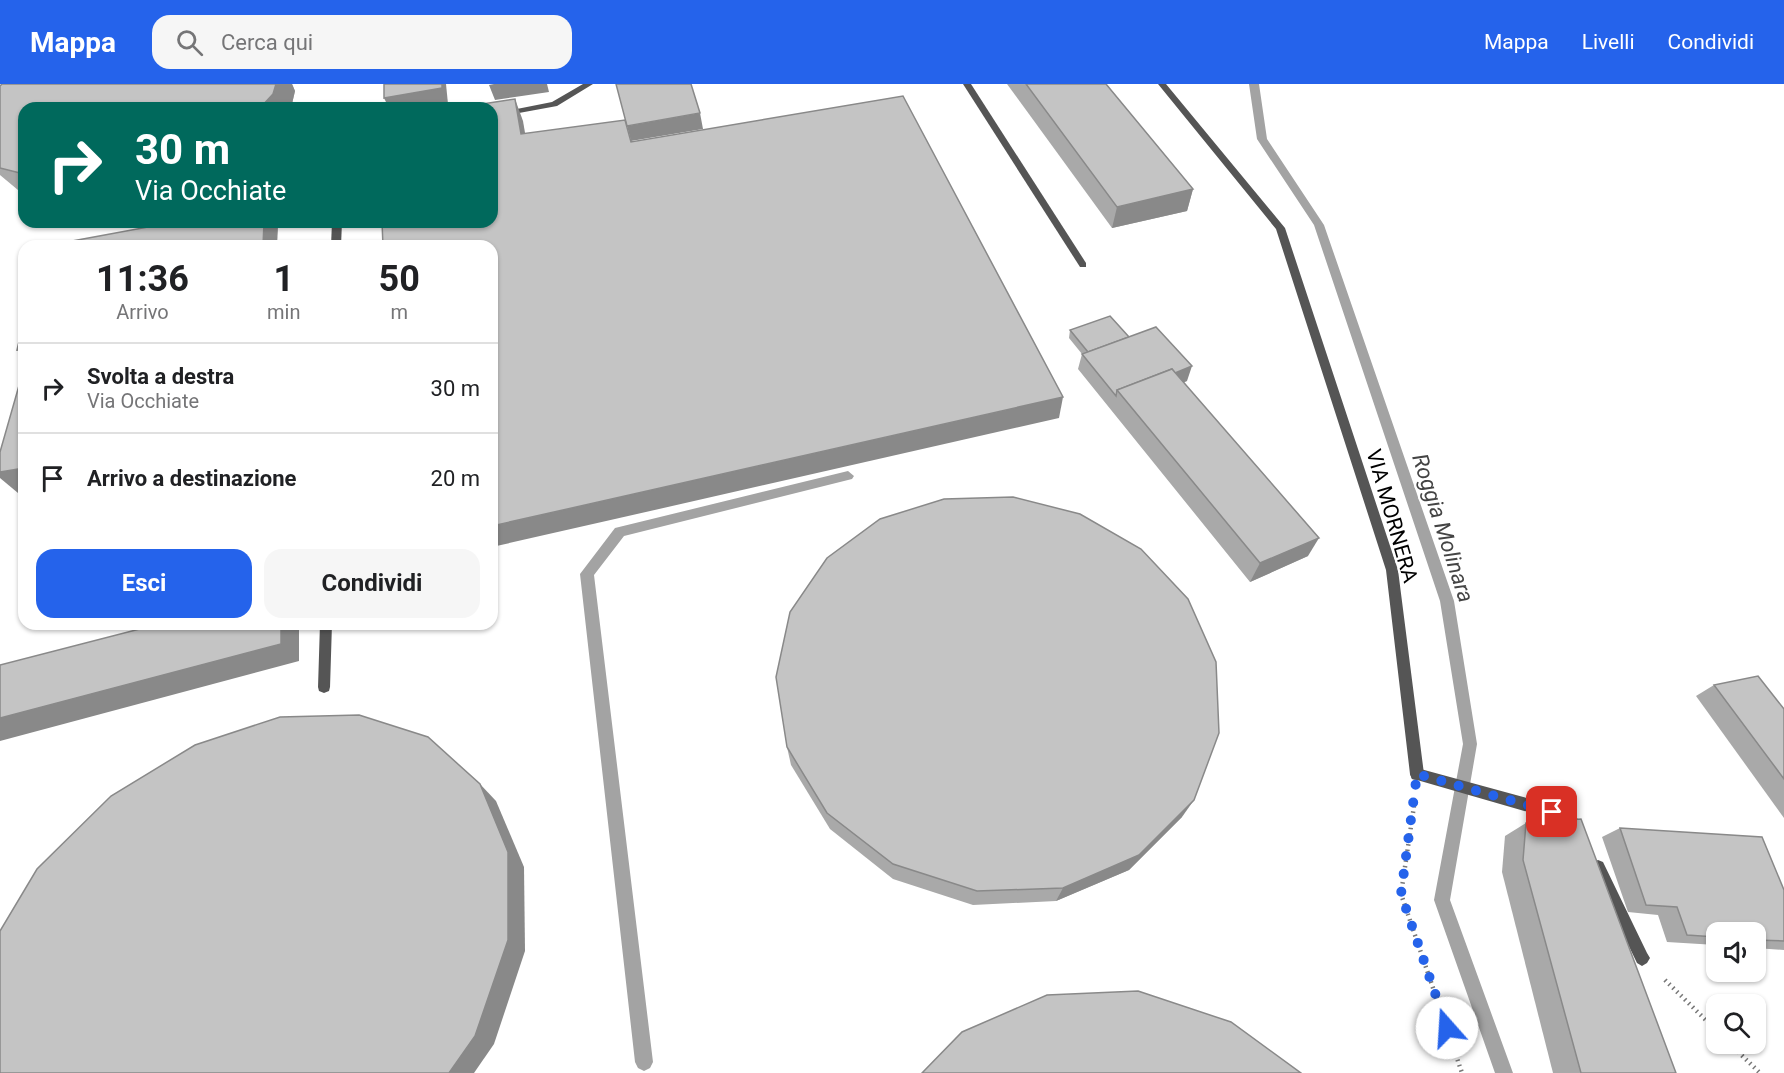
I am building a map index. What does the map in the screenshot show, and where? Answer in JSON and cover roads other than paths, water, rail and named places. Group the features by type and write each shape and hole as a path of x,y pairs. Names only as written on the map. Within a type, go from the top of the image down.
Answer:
{"street":[{"path":"498,115 554,104 589,84"},
{"path":"968,84 1083,265"},
{"name":"VIA MORNERA","path":"1162,84 1280,228 1392,570 1417,774 1552,812 1572,823 1588,847 1642,958"},
{"path":"324,687 326,630"}],"waterway":[{"name":"Roggia Molinara","path":"1254,84 1262,139 1319,225 1447,601 1470,744 1442,900 1504,1073"},
{"path":"644,1062 587,574 620,532 848,476"}]}
